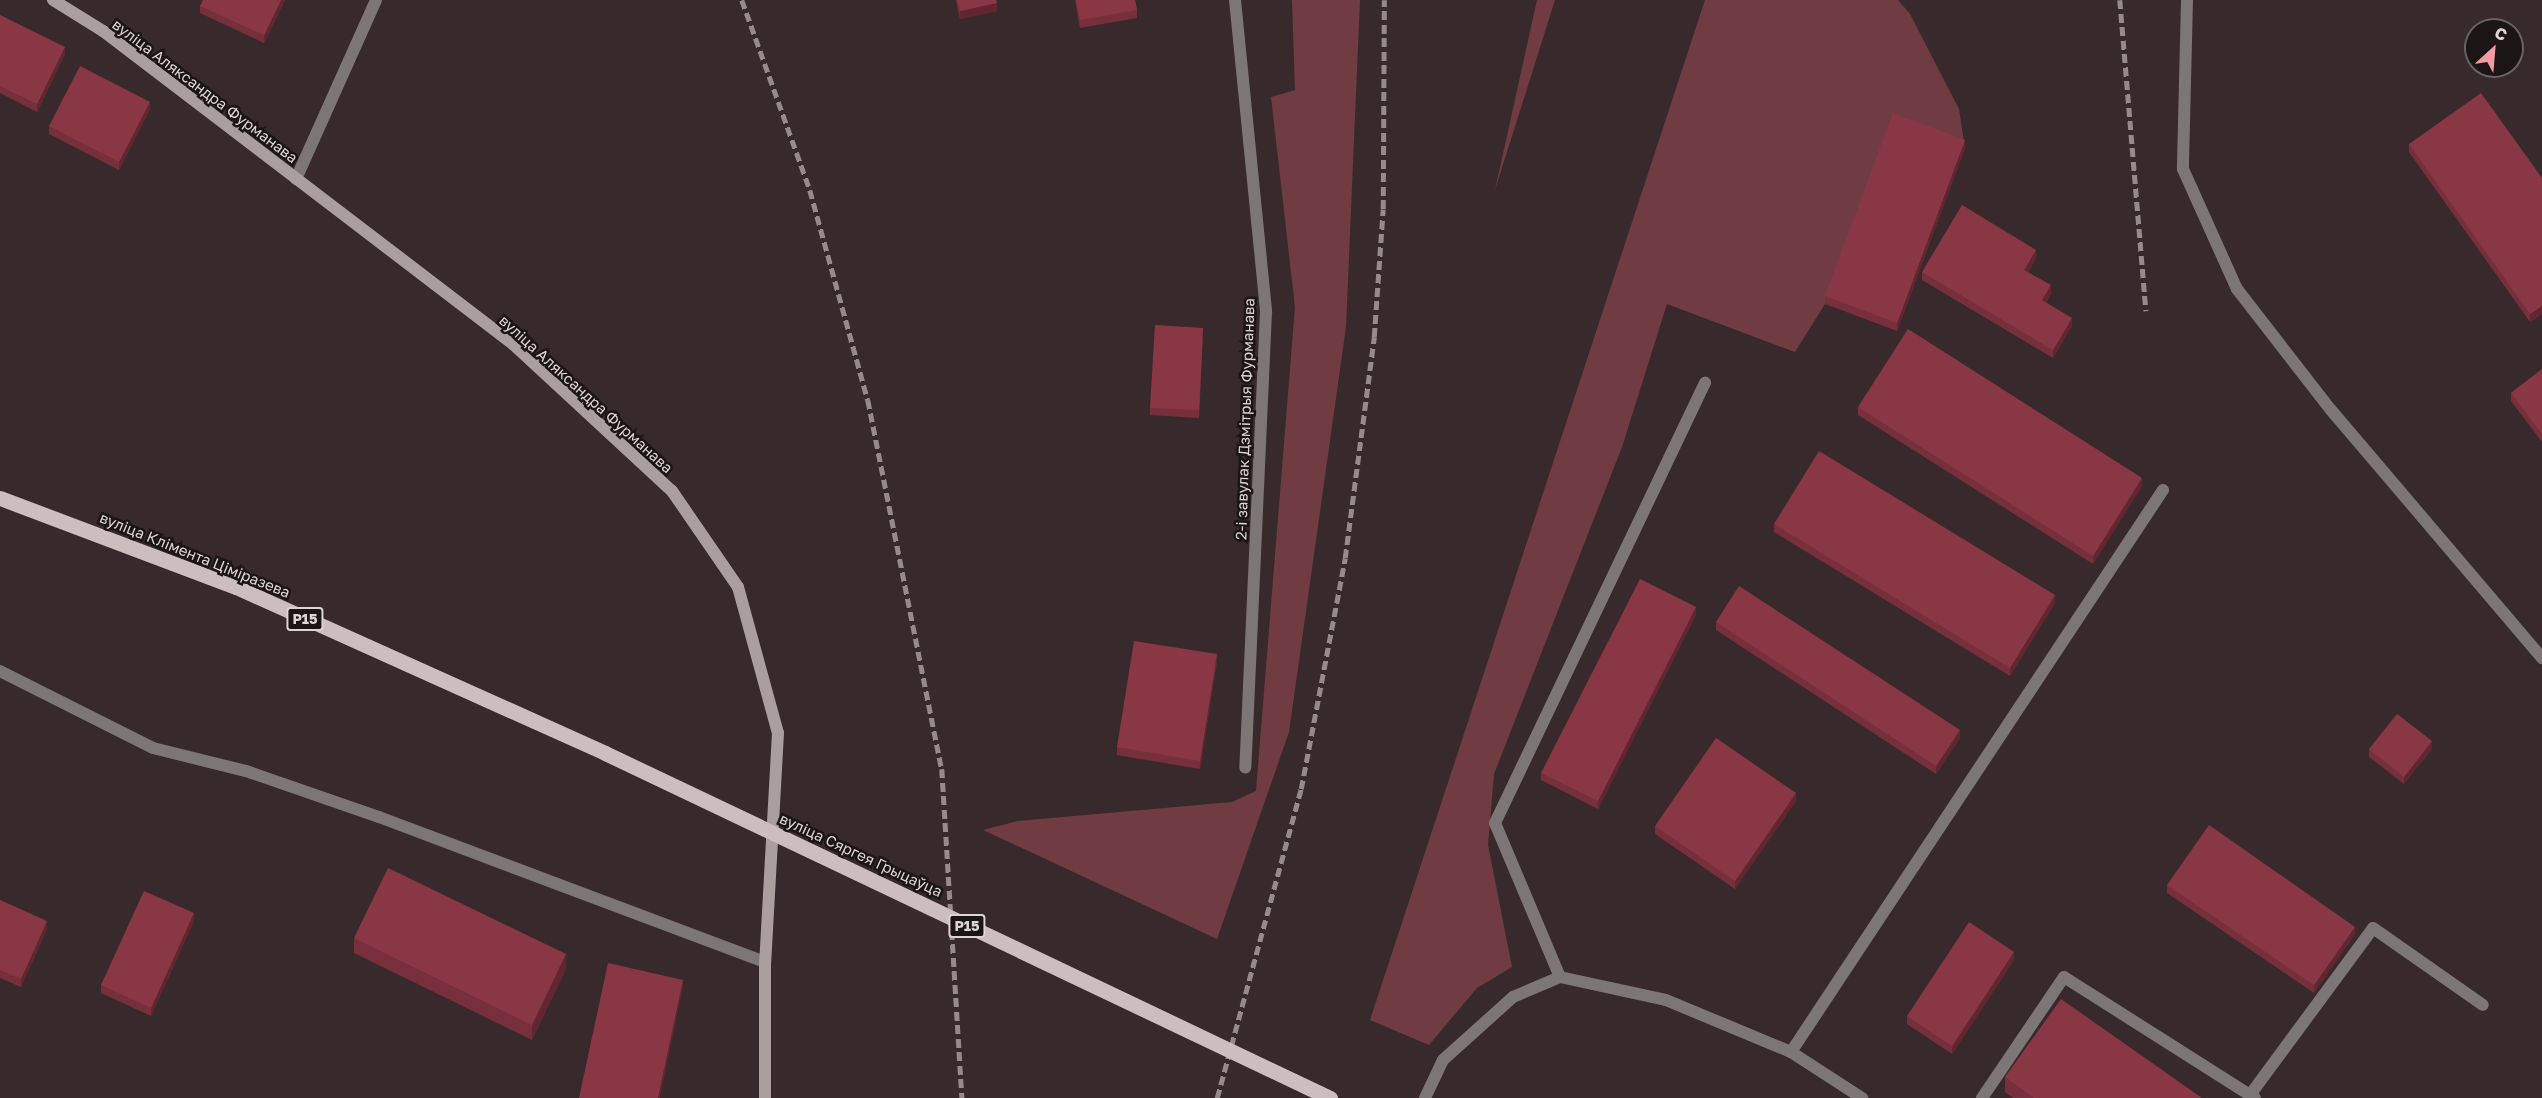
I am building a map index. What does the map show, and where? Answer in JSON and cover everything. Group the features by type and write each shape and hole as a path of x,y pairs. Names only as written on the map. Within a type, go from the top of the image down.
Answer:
{"main road":[{"name":"вуліца Клімента Ціміразева","path":"0,498 236,587 605,753"},
{"name":"вуліца Сяргея Грыцаўца","path":"605,753 1330,1098"}],"street":[{"name":"вуліца Аляксандра Фурманава","path":"53,0 103,31 538,367 672,491 738,587 778,733 765,962 765,1098"},
{"path":"296,179 376,0"},
{"name":"2-і завулак Дзмітрыя Фурманава","path":"1235,0 1266,312 1245,768"},
{"path":"2187,0 2183,169 2237,288 2331,410 2542,658"},
{"path":"1560,977 1495,823 1705,382"},
{"path":"1791,1052 2163,490"},
{"path":"0,671 153,748 246,771 368,813 765,962"},
{"path":"1982,1098 2064,977 2253,1096 2373,928 2483,1005"},
{"path":"1425,1098 1443,1060 1478,1028 1514,997 1560,977 1666,1000 1791,1052 1862,1098"}],"shaded area":[{"path":"1292,0 1360,0 1346,327 1289,732 1217,939 983,830 1018,821 1232,802 1256,791 1295,307 1271,97 1295,90"},
{"path":"1537,0 1555,0 1495,190"},
{"path":"1705,0 1898,0 1910,14 1959,109 1965,148 1825,304 1795,352 1667,304 1622,447 1494,774 1488,845 1512,967 1477,988 1429,1045 1370,1020"}],"building":[{"path":"203,0 281,0 264,35 200,6"},
{"path":"957,0 996,0 997,3 960,11"},
{"path":"1076,0 1135,0 1137,10 1080,20"},
{"path":"0,15 65,47 37,104 0,86"},
{"path":"80,66 150,102 119,162 49,126"},
{"path":"2481,93 2542,178 2542,306 2530,314 2409,144"},
{"path":"1893,113 1965,140 1897,323 1825,296"},
{"path":"1962,205 2036,250 2024,270 2051,285 2042,300 2072,318 2053,350 1922,272"},
{"path":"1155,325 1203,328 1199,410 1150,408"},
{"path":"1908,329 2142,478 2093,556 1858,407"},
{"path":"2542,369 2542,434 2511,393"},
{"path":"1819,451 2055,595 2010,668 1774,524"},
{"path":"1640,579 1696,607 1598,801 1541,773"},
{"path":"1739,586 1960,730 1936,766 1716,622"},
{"path":"1134,641 1217,654 1200,761 1117,747"},
{"path":"2397,714 2432,741 2404,777 2369,749"},
{"path":"1716,738 1796,793 1735,881 1655,826"},
{"path":"2209,825 2355,927 2314,985 2167,885"},
{"path":"388,868 566,954 532,1025 354,938"},
{"path":"144,891 194,913 151,1008 101,985"},
{"path":"0,900 47,921 21,979 0,970"},
{"path":"1969,922 2014,952 1952,1046 1907,1016"},
{"path":"608,963 683,980 658,1098 579,1098"},
{"path":"2061,999 2202,1098 2034,1098 2005,1077"}],"railway":[{"path":"742,0 810,190 868,400 942,769 962,1098"},
{"path":"1217,1098 1301,789 1345,558 1374,337 1383,209 1384,0"},
{"path":"2120,0 2146,311"}]}
